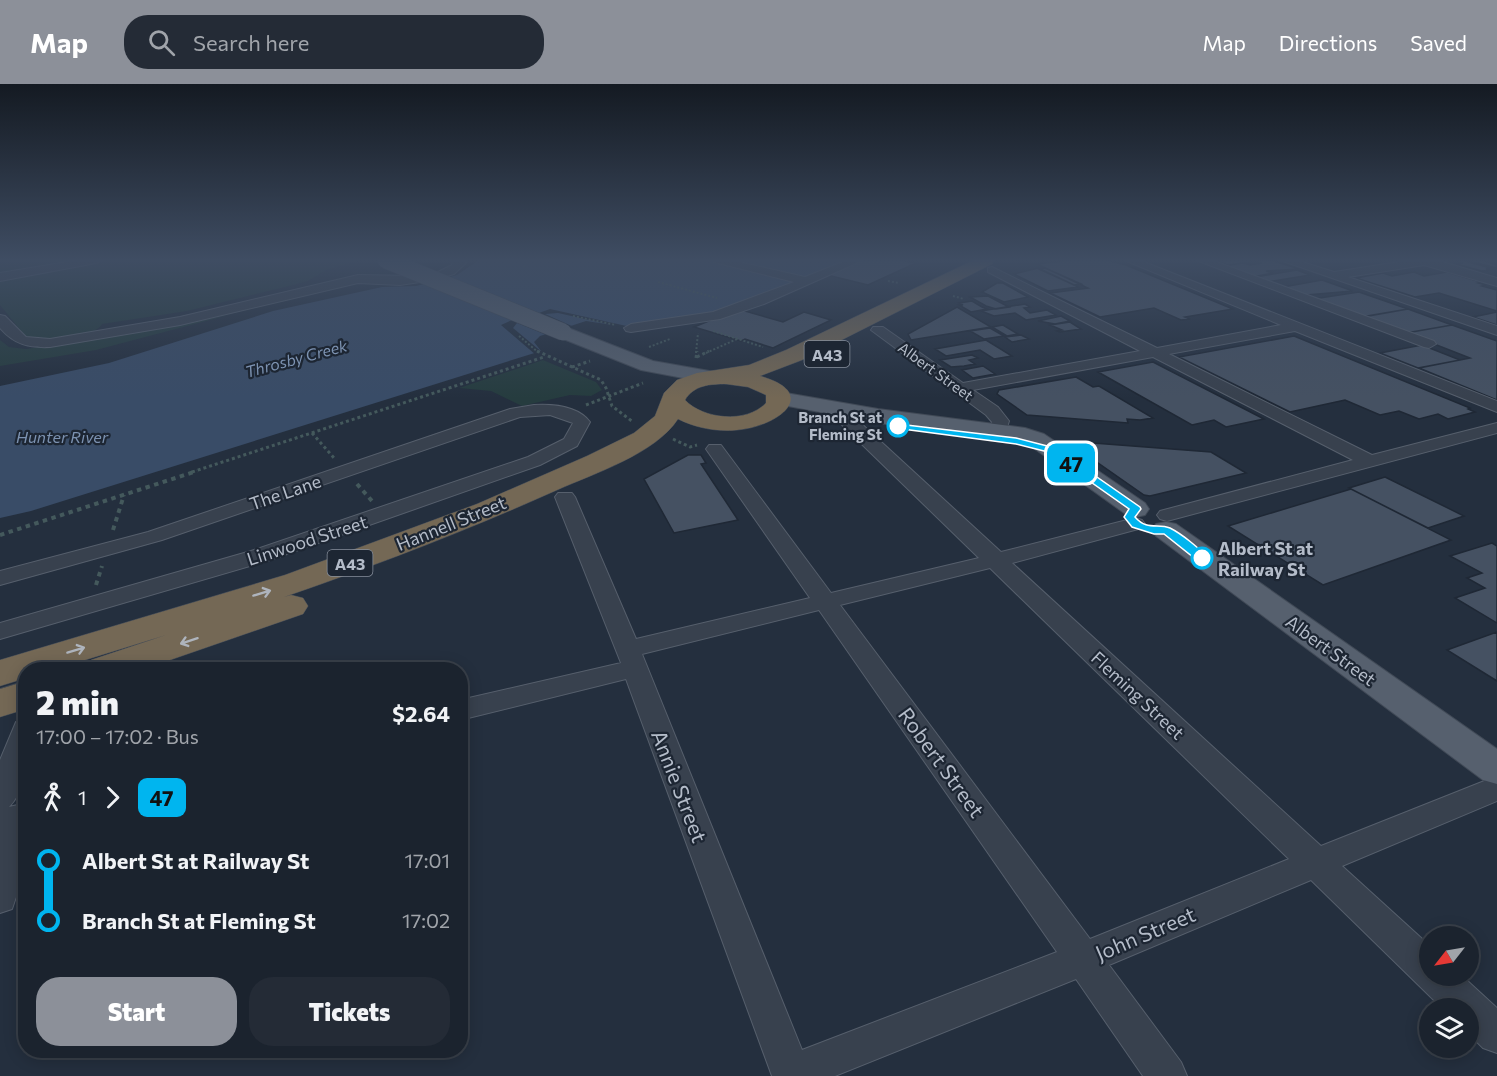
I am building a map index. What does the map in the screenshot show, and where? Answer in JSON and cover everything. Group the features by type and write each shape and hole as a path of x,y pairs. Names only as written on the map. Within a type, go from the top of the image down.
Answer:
{"highway":[{"name":"A43","path":"899,306 755,371 685,386 674,397 677,410 690,418 708,422 722,436 772,412 779,405 779,395 785,379 795,370 878,330 918,306"},
{"name":"A43","path":"719,377 757,381 779,395"},
{"name":"Hannell Street","path":"36,662 281,587 477,513 633,445 654,432 667,417 674,397"},
{"name":"Hannell Street","path":"125,662 243,623 408,563 565,497 668,443 722,436"},
{"name":"Hannell Street","path":"0,673 18,667"},
{"path":"0,704 18,698"}],"main road":[{"path":"500,306 564,332 646,374 674,397"},
{"path":"646,374 719,377"},
{"path":"779,395 878,416 999,430"},
{"path":"762,418 810,417 847,420 1016,441 1052,450"},
{"name":"Albert Street","path":"999,430 1036,440 1052,450 1497,769"}],"street":[{"path":"0,319 17,340 30,344 50,343 256,306"},
{"path":"635,328 716,316 744,306"},
{"path":"1067,306 1369,461"},
{"path":"1245,306 1497,407"},
{"path":"1327,306 1428,344"},
{"path":"1424,306 1497,331"},
{"path":"960,388 1294,327"},
{"name":"Albert Street","path":"878,330 992,411 1001,421 999,430"},
{"name":"The Lane","path":"0,578 155,537 516,413 547,410 569,412"},
{"name":"Linwood Street","path":"0,631 259,556 534,461 571,442 582,422 569,412"},
{"name":"Fleming Street","path":"847,420 1419,961"},
{"path":"468,708 826,601 997,560 1497,428"},
{"name":"Robert Street","path":"722,436 826,601 1167,1076"},
{"name":"Annie Street","path":"565,497 631,658 792,1075"},
{"path":"0,798 18,750"},
{"name":"John Street","path":"792,1075 1083,959 1497,788"},
{"path":"0,822 18,818"},
{"path":"0,834 15,848 0,898"},
{"path":"1446,986 1497,1034"}],"path":[{"path":"696,358 699,327"},
{"path":"612,330 635,328"},
{"path":"708,330 771,349"},
{"path":"689,363 738,339"},
{"path":"0,535 542,356 601,380 607,386 610,405 618,413 639,424"},
{"path":"608,396 646,374"}],"green space":[{"path":"1,306 206,306 102,324 96,330 67,338 26,337"},
{"path":"229,315 96,350 0,366 0,340 9,347 26,349 158,329"},
{"path":"543,360 596,382 602,390 591,396 570,395 522,406 491,391 459,388"}],"water":[{"name":"Hunter River","path":"294,306 735,306 694,316 626,327 586,321 540,336 534,342 541,351 31,511 0,518 0,386 109,363"}],"pier":[{"path":"492,306 522,306 539,313 550,309 631,327 625,328 558,313 545,314 574,327 549,336 517,323 513,328 543,353 536,355 501,325 512,320"}],"building":[{"path":"961,306 981,306 987,309 971,312"},
{"path":"987,306 1009,307 996,309"},
{"path":"1029,306 1024,308 1030,313 1047,310 1056,315 1026,320 1015,313 994,316 981,311"},
{"path":"1078,306 1226,306 1233,309 1185,317 1190,319 1181,320 1154,308 1100,317"},
{"path":"1332,306 1400,306 1408,309 1361,317"},
{"path":"1482,306 1497,306 1497,311"},
{"path":"957,307 991,327 911,340 908,334"},
{"path":"738,309 783,322 804,312 831,320 773,348 694,327"},
{"path":"1408,309 1452,325 1406,333 1363,317"},
{"path":"1497,312 1497,325 1473,317"},
{"path":"1061,316 1070,321 1055,324 1038,321"},
{"path":"1070,322 1081,329 1060,332 1057,331 1062,330 1050,325"},
{"path":"1003,325 1018,334 1007,336 992,327"},
{"path":"1452,325 1497,341 1497,400 1419,368 1470,358 1406,333"},
{"path":"990,328 1004,336 984,339 970,331"},
{"path":"1021,335 1029,339 1012,342 1005,337"},
{"path":"1294,336 1475,412 1448,419 1438,414 1419,419 1399,411 1380,415 1345,400 1290,412 1179,357"},
{"path":"986,340 1012,356 994,359 980,350 946,356 935,349"},
{"path":"1422,345 1460,360 1418,368 1380,353"},
{"path":"972,355 978,358 969,360 975,364 964,366 951,367 940,360"},
{"path":"1153,362 1264,419 1226,427 1214,420 1192,425 1098,372"},
{"path":"983,366 995,374 973,378 962,370"},
{"path":"1076,377 1093,387 1099,386 1153,418 1127,419 1128,423 1027,415 997,394 999,390"},
{"path":"1080,442 1211,452 1246,473 1150,496 1144,495 1071,444"},
{"path":"688,455 701,455 706,463 701,464 738,520 674,533 644,479"},
{"path":"1385,477 1464,516 1428,528 1349,488"},
{"path":"1351,489 1451,540 1323,585 1228,526"},
{"path":"1492,543 1497,546 1497,623 1455,598 1485,588 1467,578 1482,573 1450,556"},
{"path":"1497,632 1497,681 1447,650"}],"bus line":[{"name":"47","path":"898,426 1016,441 1052,450 1136,509 1129,517 1135,524 1154,531 1166,530 1202,558"}],"place":[{"name":"Branch St at Fleming St","path":"898,426"},
{"name":"Albert St at Railway St","path":"1202,558"}],"water label":[{"name":"Throsby Creek","path":"296,358"}]}
